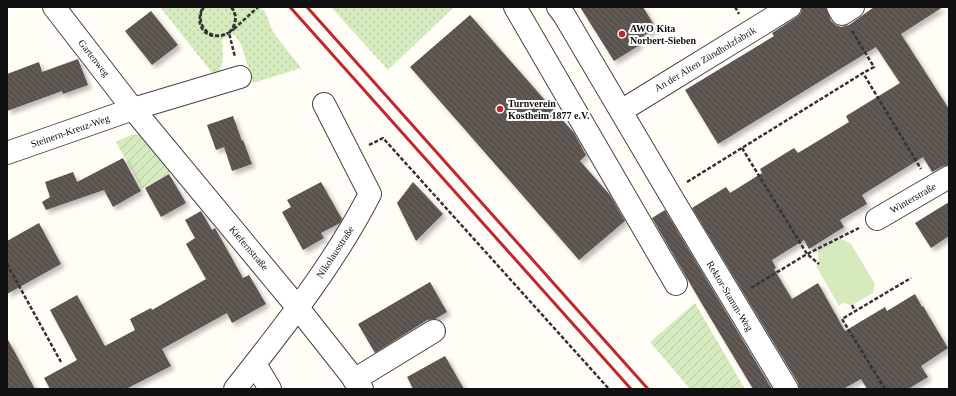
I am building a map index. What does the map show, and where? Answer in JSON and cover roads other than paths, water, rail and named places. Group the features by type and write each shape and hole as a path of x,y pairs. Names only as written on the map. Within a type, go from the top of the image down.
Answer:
{"street":[{"name":"Gartenweg","path":"54,7 133,109"},
{"path":"515,7 676,284"},
{"path":"558,7 618,105"},
{"name":"An der Alten Zündholzfabrik","path":"618,105 790,7"},
{"name":"Steinern-Kreuz-Weg","path":"7,153 133,109 240,77"},
{"name":"Nikolausstraße","path":"235,389 298,308 356,220 370,194 324,104"},
{"name":"Rektor-Stamm-Weg","path":"618,105 732,299 787,389"},
{"name":"Kiefernstraße","path":"133,109 298,308 358,384"},
{"name":"Winterstraße","path":"877,219 940,182"},
{"path":"358,384 434,331"},
{"path":"255,364 270,389"}],"railway":[{"path":"290,7 631,389"},
{"path":"307,7 648,389"}],"place":[{"name":"AWO Kita Norbert-Sieben","path":"622,34"},
{"name":"Turnverein Kostheim 1877 e.V.","path":"500,109"}]}
